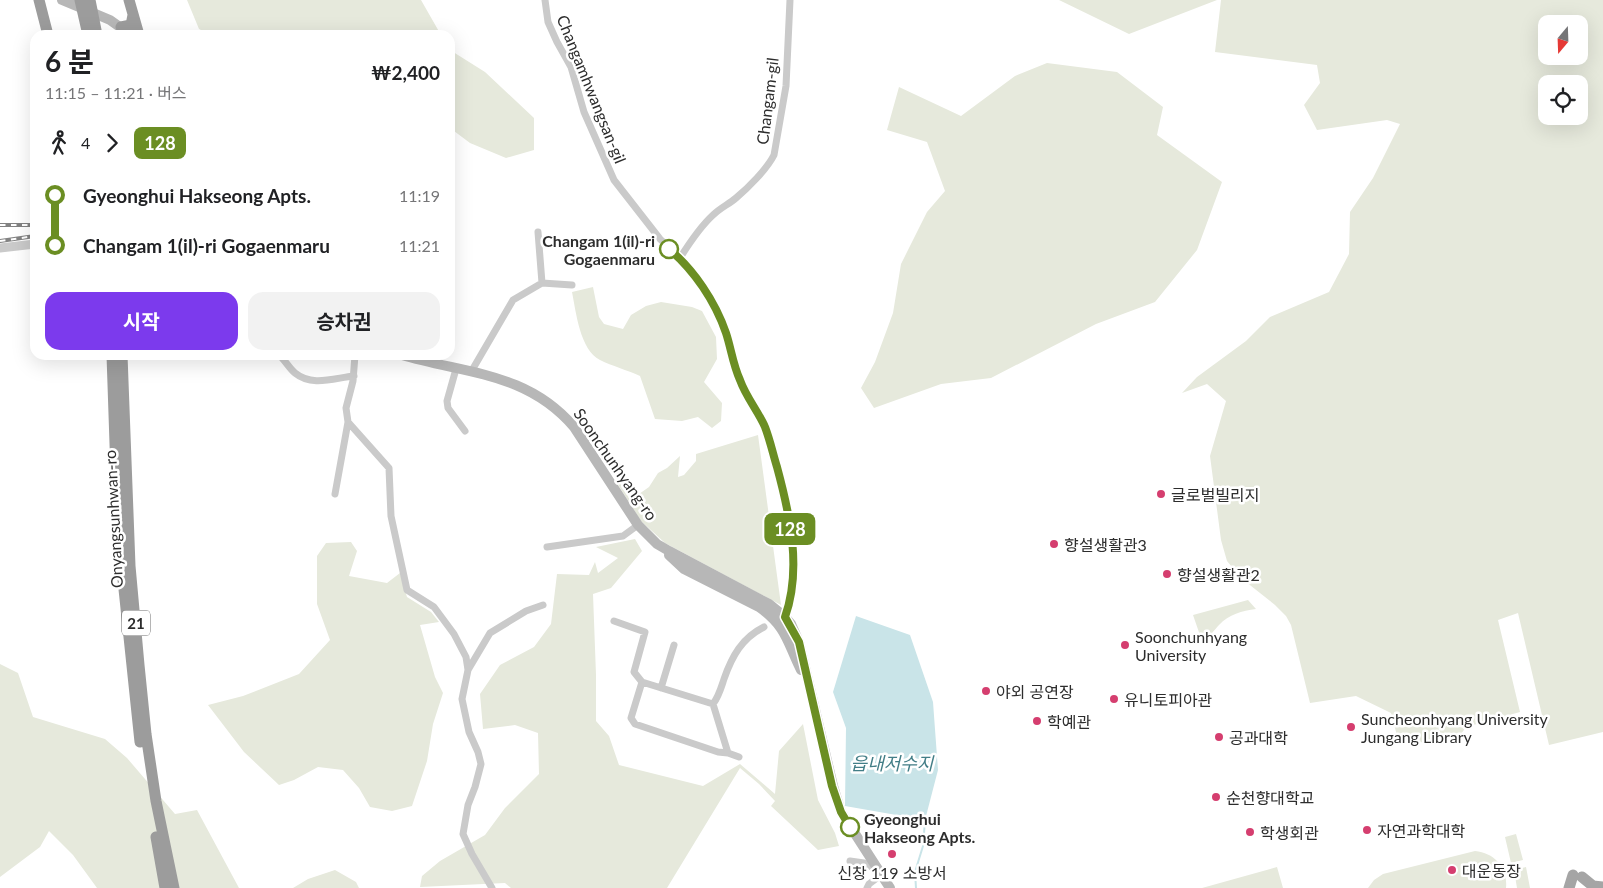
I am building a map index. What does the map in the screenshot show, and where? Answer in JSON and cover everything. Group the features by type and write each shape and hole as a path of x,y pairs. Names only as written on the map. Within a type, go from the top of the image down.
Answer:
{"highway":[{"path":"39,0 47,30"},
{"path":"80,0 87,30"},
{"path":"90,0 96,30"},
{"path":"129,0 138,30"},
{"path":"122,27 131,25 133,15"},
{"name":"Onyangsunhwan-ro","path":"112,360 118,532 134,692 148,793 165,888"},
{"name":"Onyangsunhwan-ro","path":"122,360 130,566 141,685 156,800 174,888"}],"main road":[{"path":"62,0 110,20 125,30"},
{"name":"Soonchunhyang-ro","path":"421,360 511,383 525,388 545,400 564,414 583,439 638,525 657,544 769,604 785,617 799,642 832,786 841,812 890,888"},
{"path":"657,544 684,569 759,607 773,618 785,632 794,656 809,686"},
{"path":"1569,888 1577,876 1593,886 1603,887"}],"street":[{"name":"Changamhwangsan-gil","path":"545,0 548,22 556,42 572,67 584,112 614,180 660,239 680,258 706,292 729,341 738,378 760,416 784,495 793,553 790,595 785,617"},
{"name":"Changam-gil","path":"680,258 703,225 745,189 769,163 774,154 786,86 790,0"},
{"path":"538,232 542,283"},
{"path":"0,248 30,245"},
{"path":"471,372 513,300 542,283 572,284"},
{"path":"284,360 296,373 307,379 318,381 354,376"},
{"path":"335,494 348,422 346,408 354,376 355,360"},
{"path":"456,369 447,401 448,408 465,430"},
{"path":"348,422 389,468 391,516 407,590 434,607 454,634 466,657 468,670"},
{"path":"547,547 623,536 638,525"},
{"path":"492,888 472,854 463,834 468,805 476,787 480,764 478,752 469,732 462,699 468,670 490,633 526,611 543,605"},
{"path":"728,753 714,704 732,657 744,640 764,626 767,619 766,614 759,607"},
{"path":"614,620 645,632 634,672 642,682 714,704"},
{"path":"764,626 775,626 785,632"},
{"path":"661,688 674,645"},
{"path":"642,682 631,715 632,722 718,752 739,757"},
{"path":"850,862 864,863 880,873 867,888"}],"shaded area":[{"path":"187,0 421,0 438,30 201,30"},
{"path":"1059,0 1217,0 1129,34"},
{"path":"1221,0 1603,0 1603,732 1549,745 1518,613 1498,620 1520,712 1466,727 1456,741 1399,743 1391,713 1356,696 1310,703 1291,625 1286,616 1241,578 1227,561 1221,540 1210,456 1226,401 1207,384 1182,393 1197,377 1246,341 1270,317 1329,292 1349,254 1350,212 1373,178 1400,124 1387,120 1317,130 1304,105 1320,83 1317,65 1215,52"},
{"path":"455,53 485,72 534,118 534,150 506,158 470,143 455,132"},
{"path":"1047,63 1117,72 1163,107 1157,135 1222,182 1197,250 1155,302 1096,324 991,378 941,384 874,408 861,388 875,362 893,313 901,264 927,212 945,191 927,142 887,130 899,87 961,116 1015,76"},
{"path":"593,287 599,317 604,324 623,329 631,315 646,306 661,302 692,307 702,311 716,337 717,359 704,382 722,403 721,421 712,428 698,417 682,421 655,419 640,376 600,360 593,355 580,330 572,292"},
{"path":"758,435 781,605 665,543 641,521 615,480 639,494 649,487 658,473 667,468 680,456 678,477 684,475 696,461 696,454"},
{"path":"635,539 642,551 611,588 593,594 596,721 609,736 619,765 703,786 740,764 775,794 779,751 803,724 818,800 835,833 839,846 818,850 771,806 775,801 740,768 667,888 511,888 505,883 420,887 422,876 440,861 485,835 505,808 539,774 538,733 515,725 483,729 480,694 500,665 534,647 551,624 557,574 589,575 595,562 598,573 618,558 596,547"},
{"path":"351,542 357,551 349,576 387,583 400,573 407,597 431,612 439,622 420,625 435,677 443,693 433,724 427,761 412,806 392,811 370,807 359,788 343,770 318,767 294,780 279,785 244,752 208,705 243,696 299,674 330,640 317,604 317,556 326,543"},
{"path":"1248,600 1256,609 1241,612 1227,618 1202,641 1193,615"},
{"path":"0,664 18,673 33,717 105,739 127,758 175,814 197,810 239,888 97,888 73,855 49,831 40,847 0,877"},
{"path":"1516,834 1523,860 1511,863 1505,837"},
{"name":"대운동장","path":"1475,851 1489,855 1499,863 1505,874 1506,888 1368,888 1374,880 1383,874"},
{"path":"1277,867 1283,888 1202,888"},
{"path":"1526,867 1530,888 1517,888 1514,870"},
{"path":"335,870 356,882 359,888 293,888 308,879"}],"water":[{"name":"읍내저수지","path":"856,616 910,635 933,702 938,770 925,820 845,806 846,728 833,692"}],"waterway":[{"path":"916,888 915,872 923,846 925,820"}],"railway":[{"path":"0,225 30,225"},
{"path":"0,241 30,237"}],"bus line":[{"name":"128","path":"669,249 686,264 706,292 729,341 738,378 760,416 769,441 784,495 794,560 789,604 785,617 799,642 832,786 841,812 850,827"}],"place":[{"name":"Changam 1(il)-ri Gogaenmaru","path":"669,249"},
{"name":"글로벌빌리지","path":"1161,494"},
{"name":"향설생활관3","path":"1054,544"},
{"name":"향설생활관2","path":"1167,574"},
{"name":"Soonchunhyang University","path":"1125,645"},
{"name":"야외 공연장","path":"986,691"},
{"name":"유니토피아관","path":"1114,699"},
{"name":"학예관","path":"1037,721"},
{"name":"Suncheonhyang University Jungang Library","path":"1351,727"},
{"name":"공과대학","path":"1219,737"},
{"name":"순천향대학교","path":"1216,797"},
{"name":"Gyeonghui Hakseong Apts.","path":"850,827"},
{"name":"자연과학대학","path":"1367,830"},
{"name":"학생회관","path":"1250,832"},
{"name":"신창 119 소방서","path":"892,854"},
{"name":"대운동장","path":"1452,870"}]}
